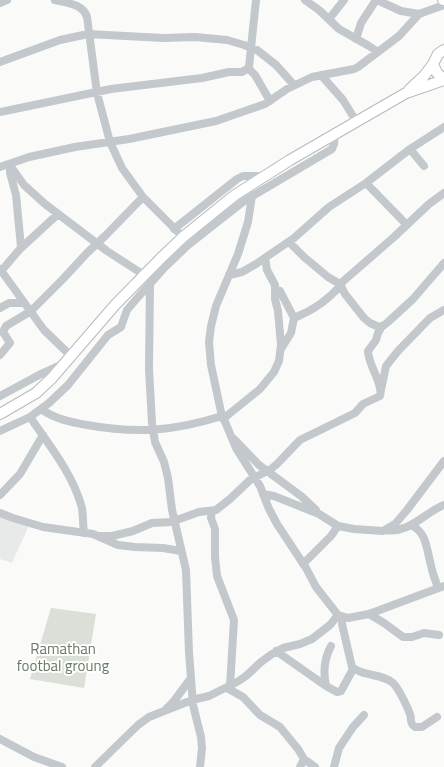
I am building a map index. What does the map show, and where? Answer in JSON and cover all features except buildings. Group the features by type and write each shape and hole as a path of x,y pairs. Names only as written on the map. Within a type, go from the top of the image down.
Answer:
{"main road":[{"path":"406,93 424,76 438,54 444,50"},
{"path":"0,414 36,393 52,378 72,357 108,313 147,279 183,237 235,195 356,121 406,93 444,80 436,73 433,64"}],"street":[{"path":"0,3 8,0"},
{"path":"55,0 81,7 87,17 88,34 97,93 110,142 122,168 143,197 183,237"},
{"path":"0,112 125,87 202,78 229,72 242,72 248,68 256,0"},
{"path":"305,0 319,10 339,29 378,52"},
{"path":"329,19 344,0"},
{"path":"356,39 361,23 376,0 401,11 419,14"},
{"path":"0,167 10,165 29,157 216,121 255,108 270,101 294,85 312,77 354,69 398,36 419,14 444,5"},
{"path":"0,62 60,40 88,34 163,38 195,37 227,40 251,47 276,65 294,85"},
{"path":"248,68 270,101"},
{"path":"321,75 343,100 356,121"},
{"path":"229,275 242,272 289,242 329,207 366,182 410,149 444,127"},
{"path":"0,431 30,417 68,385 108,335 121,327 127,310 147,279 224,216 252,196 332,149 335,134"},
{"path":"410,149 424,166"},
{"path":"10,165 28,189 58,214 147,279"},
{"path":"10,165 10,173 16,195 22,247"},
{"path":"174,229 237,179 243,176 265,176"},
{"path":"366,182 407,225"},
{"path":"294,318 326,300 340,284 429,204 444,193"},
{"path":"252,196 248,222 216,306 209,342 211,365 223,418 231,437 240,455 250,468 273,517 316,586 332,609 340,616 352,618 370,614 441,587 429,558 426,540 422,534 411,525"},
{"path":"0,355 10,343 4,332 6,326 31,311 143,197"},
{"path":"58,214 22,247 1,270 46,333 72,357"},
{"path":"289,242 304,257 340,284 345,294 364,318 374,325 382,326"},
{"path":"41,409 55,417 67,421 118,430 153,431 223,418 260,389 274,372 279,361 281,350 276,289 267,270 265,258"},
{"path":"380,390 368,359 368,351 376,340 382,326 413,299 444,263"},
{"path":"147,279 149,369 153,431 155,442 164,462 168,478 171,508 186,570 188,652 192,700 202,742 200,767"},
{"path":"276,289 280,292 294,318 291,333 281,350"},
{"path":"0,308 9,303 24,303"},
{"path":"0,513 43,527 99,536 112,536 130,532 152,523 168,522 198,512 217,510 254,477 268,471 300,440 354,413 363,404 380,396 380,390 388,363 424,323 444,310"},
{"path":"0,396 64,364"},
{"path":"30,417 55,452 76,490 82,510 84,533"},
{"path":"0,495 20,474 42,435"},
{"path":"231,437 240,444 257,463 281,483 301,496 319,514"},
{"path":"385,530 395,524 407,510 444,461"},
{"path":"263,494 274,496 319,514 338,526 367,531 395,530 411,525 430,512 444,505"},
{"path":"212,511 211,518 215,529 217,576 234,620 228,687"},
{"path":"303,564 331,536 338,526"},
{"path":"99,536 120,546 163,548 181,551"},
{"path":"370,614 404,637 412,637 422,633 439,635"},
{"path":"95,767 138,725 150,717 192,700 209,696 228,687 246,676 276,651 312,639 340,616"},
{"path":"276,651 326,686 336,692 341,691 353,669 340,616"},
{"path":"326,686 324,674 326,657 331,646"},
{"path":"353,669 385,679 393,684 409,712 411,723 415,727 422,727 437,717"},
{"path":"163,711 174,702 191,678"},
{"path":"228,687 242,697 260,715 280,727 304,759 314,767"},
{"path":"334,767 338,748 364,715"},
{"path":"0,739 39,763 62,767"},
{"path":"300,767 304,759"}],"shaded area":[{"path":"0,513 30,523 12,563 0,559"}],"green space":[{"name":"Ramathan footbal groung","path":"51,608 96,614 84,688 30,679"}]}
